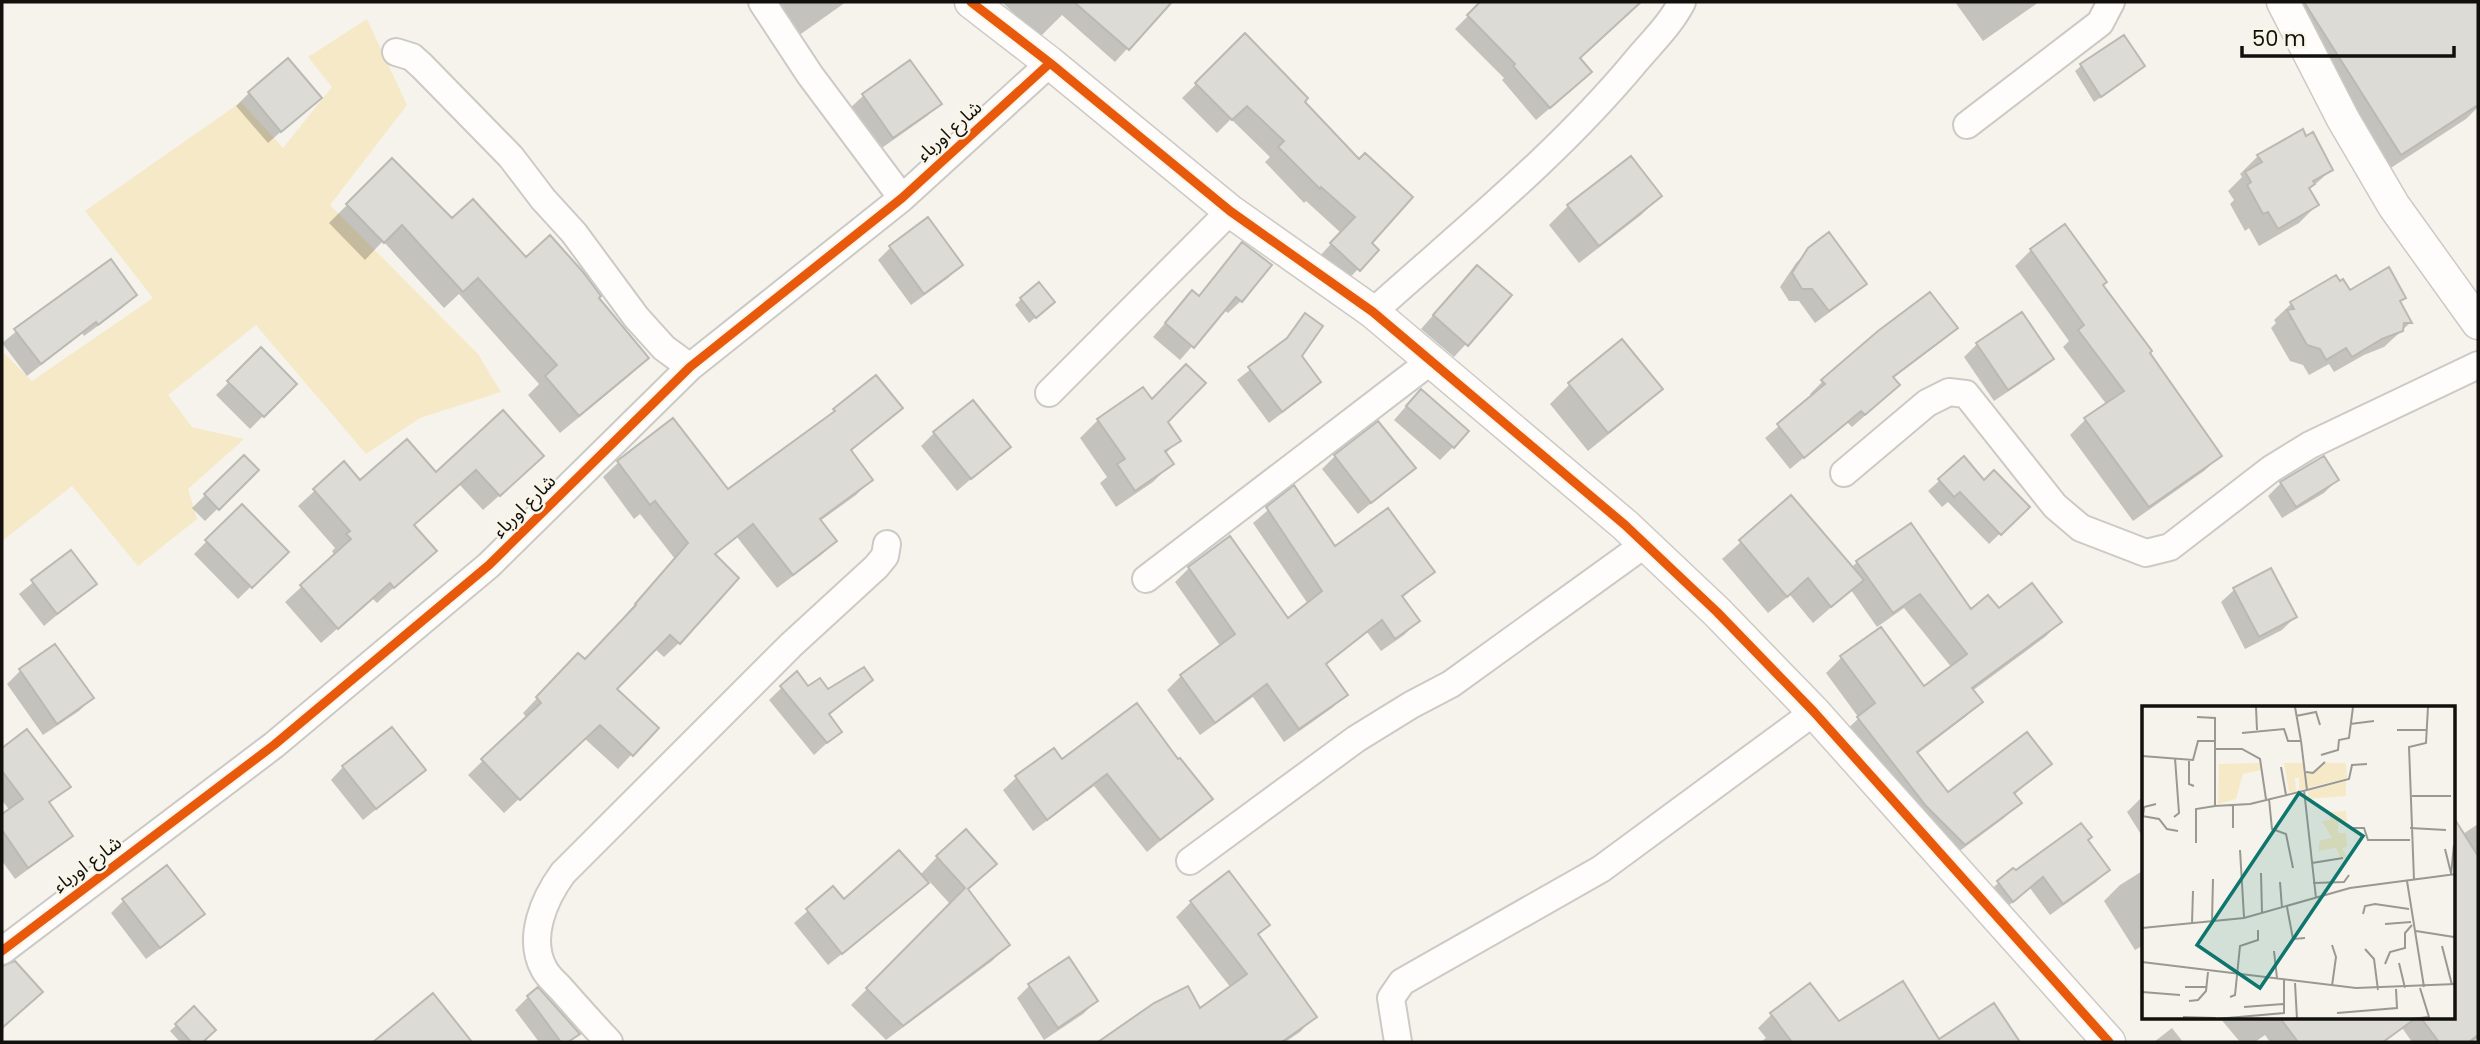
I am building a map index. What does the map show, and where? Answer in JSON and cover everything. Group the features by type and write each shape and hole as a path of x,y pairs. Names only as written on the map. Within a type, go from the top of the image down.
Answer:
{"street":[{"path":"762,2 810,75 902,198"},
{"path":"971,2 1050,63 1230,211 1373,312 1645,544 1717,612 1814,712 2106,1042"},
{"path":"1373,312 1560,144 1657,37 1682,2"},
{"path":"1967,125 2100,23 2111,2"},
{"path":"2283,2 2343,119 2394,206 2478,323"},
{"path":"396,52 412,57 422,66 511,157 543,199 574,233 636,317 664,348 690,368"},
{"name":"شارع اورباء","path":"2,951 274,745 489,565 690,368 902,198 1050,63"},
{"path":"1049,393 1230,211"},
{"path":"1146,579 1432,360"},
{"path":"1844,473 1927,403 1949,392 1966,394 2055,506 2081,528 2138,551 2153,552 2170,547 2271,469 2310,445 2478,365"},
{"path":"609,1042 544,971 538,954 537,935 544,907 554,885 791,645 876,567 885,556 887,544"},
{"path":"1190,861 1356,740 1411,705 1451,684 1645,544"},
{"path":"1398,1042 1391,998 1402,982 1601,869 1814,712"}],"shaded area":[{"path":"367,19 407,105 330,205 478,354 501,392 420,418 366,454 256,325 168,395 192,427 244,439 188,489 197,519 138,566 72,486 2,541 2,351 32,381 153,298 85,211 241,102 283,148 332,87 308,57"}],"building":[{"path":"1074,2 1172,2 1129,50"},
{"path":"1480,2 1641,2 1580,58 1592,72 1550,108 1513,66 1515,64 1467,15"},
{"path":"2304,2 2478,2 2478,105 2401,155"},
{"path":"1245,33 1308,98 1305,102 1359,159 1365,153 1413,197 1372,243 1379,250 1360,271 1330,243 1355,217 1321,187 1320,189 1278,147 1284,141 1247,106 1232,120 1195,83"},
{"path":"2124,35 2145,66 2101,97 2080,64"},
{"path":"288,58 322,98 281,132 248,92"},
{"path":"910,60 942,104 893,138 862,94"},
{"path":"2303,129 2306,136 2313,132 2333,170 2313,181 2315,184 2309,188 2319,205 2278,229 2268,212 2263,214 2247,185 2251,182 2245,172 2262,162 2257,155"},
{"path":"1631,156 1662,196 1599,246 1567,205"},
{"path":"392,158 452,218 473,199 526,257 550,235 583,272 601,296 599,298 649,358 579,416 545,376 557,365 478,278 463,292 402,225 384,243 346,204"},
{"path":"928,217 963,265 924,294 889,246"},
{"path":"2065,224 2107,282 2103,285 2152,351 2150,353 2222,456 2149,507 2084,418 2124,391 2078,330 2084,325 2030,249"},
{"path":"1829,232 1867,284 1829,311 1812,289 1802,289 1792,273 1808,248"},
{"path":"1242,242 1272,265 1242,302 1236,297 1194,348 1165,323 1192,290 1199,296"},
{"path":"111,259 137,295 41,364 14,329"},
{"path":"1477,265 1512,295 1468,346 1433,315"},
{"path":"2389,267 2406,298 2400,301 2412,323 2404,323 2403,331 2382,339 2352,357 2346,348 2326,360 2320,349 2307,345 2287,310 2294,309 2290,302 2336,275 2340,281 2343,279 2350,290"},
{"path":"1039,282 1055,302 1036,318 1020,298"},
{"path":"1930,292 1958,328 1893,377 1900,385 1865,415 1861,411 1804,458 1777,424 1825,384 1821,380 1878,331"},
{"path":"2022,312 2054,359 2008,390 1976,343"},
{"path":"1305,313 1323,326 1302,356 1321,382 1282,412 1248,367 1287,338"},
{"path":"1622,339 1663,389 1608,433 1568,383"},
{"path":"261,347 297,384 264,417 227,381"},
{"path":"1186,364 1206,383 1168,422 1181,441 1165,451 1174,464 1135,491 1117,464 1125,459 1097,419 1143,387 1152,399"},
{"path":"876,375 903,408 851,450 873,480 820,519 837,541 793,575 753,524 715,554 739,578 680,644 670,635 617,689 659,728 633,756 600,725 520,800 481,759 541,703 536,697 578,653 585,659 636,605 688,543 655,501 650,505 617,461 673,418 728,489 835,411 833,409"},
{"path":"1421,389 1469,431 1454,448 1406,406"},
{"path":"973,400 1011,447 971,479 933,432"},
{"path":"503,410 544,456 500,496 476,470 414,525 437,551 394,588 390,583 338,629 300,585 351,539 346,534 350,531 313,489 344,461 360,480 407,439 436,472"},
{"path":"1378,421 1416,468 1371,503 1334,455"},
{"path":"244,455 259,470 219,510 204,494"},
{"path":"1964,456 1984,480 1994,470 2030,507 2001,535 1960,492 1954,497 1938,479"},
{"path":"2324,456 2339,480 2296,507 2280,482"},
{"path":"1294,485 1335,546 1388,508 1435,572 1402,596 1420,621 1395,639 1382,620 1326,664 1348,695 1299,729 1267,684 1215,723 1180,675 1235,634 1188,567 1230,536 1288,618 1322,591 1266,507"},
{"path":"1791,495 1864,580 1831,607 1808,578 1787,597 1739,540"},
{"path":"242,504 289,552 252,588 205,540"},
{"path":"1911,523 1971,609 1988,595 1999,608 2032,583 2062,622 1972,688 1983,702 1917,752 1948,792 2027,732 2052,764 2014,793 2022,803 1965,845 1926,806 1857,717 1875,703 1840,656 1881,627 1924,686 1967,654 1920,594 1893,613 1856,561"},
{"path":"71,550 97,584 57,614 31,580"},
{"path":"2271,568 2297,617 2259,637 2233,588"},
{"path":"55,644 94,698 57,724 19,669"},
{"path":"864,667 873,680 829,714 842,732 827,743 780,686 797,671 808,686 820,678 828,689"},
{"path":"1137,703 1178,759 1180,758 1213,799 1160,840 1107,774 1047,820 1015,776 1054,748 1062,759"},
{"path":"392,727 426,770 376,809 342,766"},
{"path":"27,729 71,787 49,802 73,836 28,868 2,830 2,814 23,799 2,771 2,748"},
{"path":"2456,821 2478,856 2478,1035 2469,1042 2439,1042 2422,1020 2456,1020"},
{"path":"2081,823 2092,837 2088,840 2110,870 2063,904 2043,877 2013,902 1997,881"},
{"path":"966,829 997,864 968,889 1010,945 903,1026 866,988 965,888 936,856"},
{"path":"899,850 929,883 842,954 806,909 833,886 844,899"},
{"path":"167,865 205,914 160,948 122,899"},
{"path":"1229,871 1270,925 1258,934 1317,1017 1282,1042 1098,1042 1154,1003 1188,986 1200,1008 1247,974 1190,901"},
{"path":"1069,957 1098,1001 1058,1028 1028,984"},
{"path":"15,961 43,992 2,1028 2,966"},
{"path":"1903,981 1939,1039 1994,1003 2020,1042 1792,1042 1770,1013 1810,983 1839,1021"},
{"path":"538,987 580,1034 568,1042 561,1042 527,996"},
{"path":"433,993 472,1042 373,1042"},
{"path":"194,1006 216,1030 203,1042 191,1042 175,1024"},
{"path":"2282,1020 2413,1020 2383,1042 2298,1042"}],"cycle path":[{"path":"971,2 1050,63 1230,211 1373,312 1625,525 1717,612 1814,712 2109,1042"},
{"path":"2,951 274,745 489,565 690,367 902,198 1050,63"}]}
